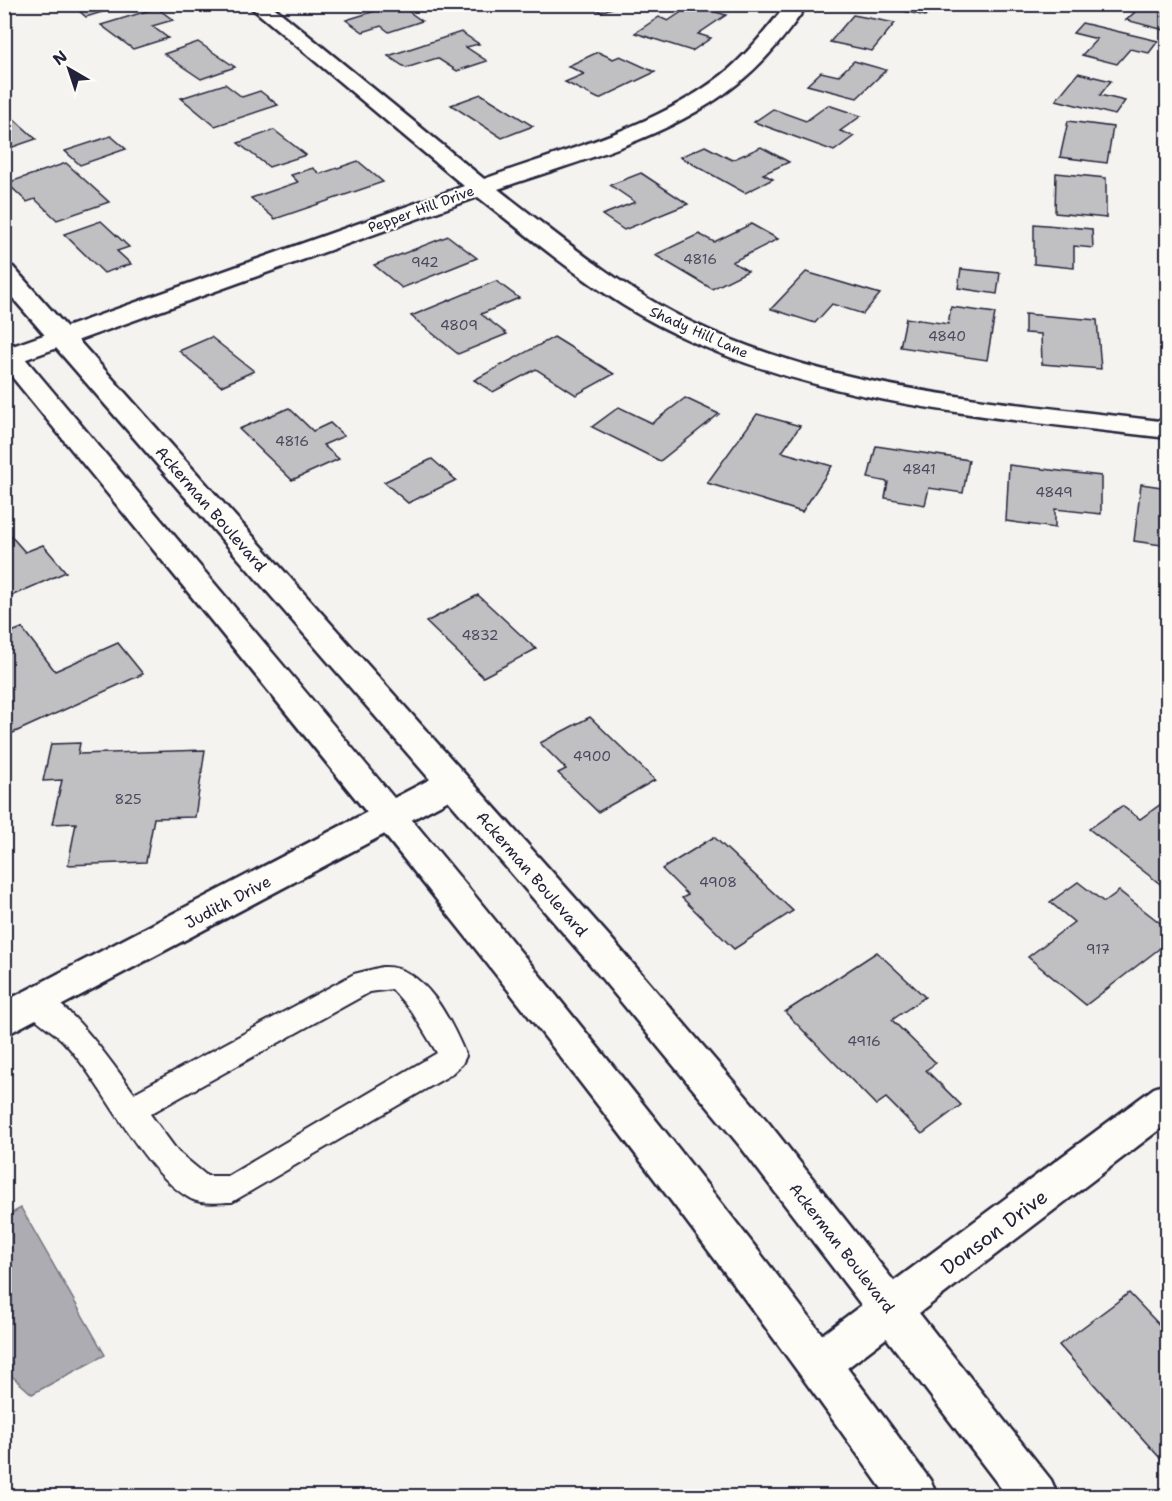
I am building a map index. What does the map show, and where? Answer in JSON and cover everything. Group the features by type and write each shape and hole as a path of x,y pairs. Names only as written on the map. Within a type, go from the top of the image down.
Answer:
{"street":[{"name":"Shady Hill Lane","path":"257,4 481,188 611,287 656,315 711,340 771,362 833,380 918,397 1167,430"},
{"name":"Pepper Hill Drive","path":"7,353 61,338 612,141 696,102 744,67 798,4"},
{"name":"Ackerman Boulevard","path":"4,272 597,946 754,1134 1035,1497"},
{"path":"7,353 390,816 715,1226 819,1363 914,1497"},
{"name":"Judith Drive","path":"4,1020 452,783"},
{"name":"Donson Drive","path":"819,1363 891,1311 1167,1100"}],"lane":[{"path":"37,1003 73,1033 130,1110 168,1161 201,1189 232,1189 440,1067 452,1056 447,1040 402,981 388,978 364,982 130,1110"}],"shaded area":[{"path":"21,1208 105,1355 32,1394 5,1370 5,1217"}],"building":[{"path":"71,4 116,4 119,7 86,17"},
{"path":"398,4 422,21 389,32 381,26 363,32 346,20"},
{"path":"588,4 623,4 601,12"},
{"path":"872,4 934,4 925,16"},
{"path":"1120,4 1168,4 1168,31 1126,20 1135,12 1117,7"},
{"path":"692,5 726,15 698,34 711,38 692,51 635,33 659,17 668,21"},
{"path":"157,8 173,20 152,26 168,38 133,49 101,25"},
{"path":"853,15 895,23 872,51 830,42"},
{"path":"1082,23 1158,41 1149,53 1130,49 1117,64 1082,55 1097,39 1073,33"},
{"path":"461,32 479,44 466,47 487,61 457,71 437,58 406,68 388,56"},
{"path":"198,42 235,67 201,79 164,54"},
{"path":"598,52 613,59 620,56 655,72 599,99 565,82 584,74 568,66"},
{"path":"854,61 886,70 857,98 807,85 821,72 838,76"},
{"path":"1078,73 1111,81 1100,95 1125,101 1115,115 1056,100"},
{"path":"225,84 242,97 260,91 278,105 215,126 181,98"},
{"path":"481,94 533,126 502,138 451,105"},
{"path":"828,105 861,116 840,131 854,136 834,151 754,122 773,109 806,121"},
{"path":"4,110 36,139 4,150"},
{"path":"1068,121 1113,127 1107,163 1060,157"},
{"path":"274,130 306,155 269,167 238,143"},
{"path":"111,136 126,149 80,165 65,151"},
{"path":"705,146 732,160 761,147 789,162 763,174 773,179 745,193 680,157"},
{"path":"358,161 383,182 275,219 251,198 298,182 291,175 313,168 320,174"},
{"path":"66,163 109,202 57,220 35,199 27,202 7,183"},
{"path":"641,173 688,204 624,230 602,215 635,202 610,185"},
{"path":"1056,173 1106,178 1106,218 1055,213"},
{"path":"101,221 129,247 117,251 131,264 104,273 64,234"},
{"path":"751,224 778,239 732,262 748,271 712,289 655,255 699,234 714,242"},
{"path":"1034,224 1092,229 1093,248 1074,246 1074,268 1034,264"},
{"path":"448,236 477,258 402,288 374,265"},
{"path":"961,269 1000,273 997,294 958,288"},
{"path":"806,272 880,294 863,314 832,304 815,323 771,309"},
{"path":"496,281 519,298 481,314 507,334 458,354 411,316"},
{"path":"951,307 995,313 987,360 900,347 906,318 948,324"},
{"path":"1025,314 1097,320 1101,369 1042,364 1041,334 1025,333"},
{"path":"211,337 254,371 221,386 179,351"},
{"path":"554,337 614,374 576,395 536,369 493,392 474,380"},
{"path":"685,398 719,414 660,461 592,427 619,407 652,423"},
{"path":"289,408 313,431 330,423 344,436 323,445 339,459 292,480 239,429"},
{"path":"757,414 800,426 782,452 832,466 802,512 707,483"},
{"path":"876,446 969,460 963,493 929,488 925,505 885,498 888,482 868,478"},
{"path":"432,459 456,480 408,503 384,482"},
{"path":"1009,465 1101,476 1101,514 1055,509 1055,528 1006,521"},
{"path":"1141,484 1168,488 1168,546 1134,541"},
{"path":"4,528 25,552 43,545 66,572 4,599"},
{"path":"478,595 536,649 483,677 426,622"},
{"path":"22,628 55,671 118,643 143,674 4,737 4,635"},
{"path":"590,717 655,780 598,812 558,773 566,769 540,743"},
{"path":"80,743 78,754 205,750 195,817 154,818 146,862 68,865 76,823 52,824 62,780 43,781 51,744"},
{"path":"1168,799 1168,890 1089,829 1122,806 1140,819"},
{"path":"714,837 793,911 734,949 682,898 688,895 662,869"},
{"path":"1078,882 1104,902 1119,891 1168,929 1168,942 1086,1005 1028,957 1074,922 1050,902"},
{"path":"877,952 925,997 892,1020 936,1063 926,1070 961,1105 922,1134 886,1098 876,1105 785,1012"},
{"path":"1129,1293 1168,1334 1168,1467 1059,1345"}]}
